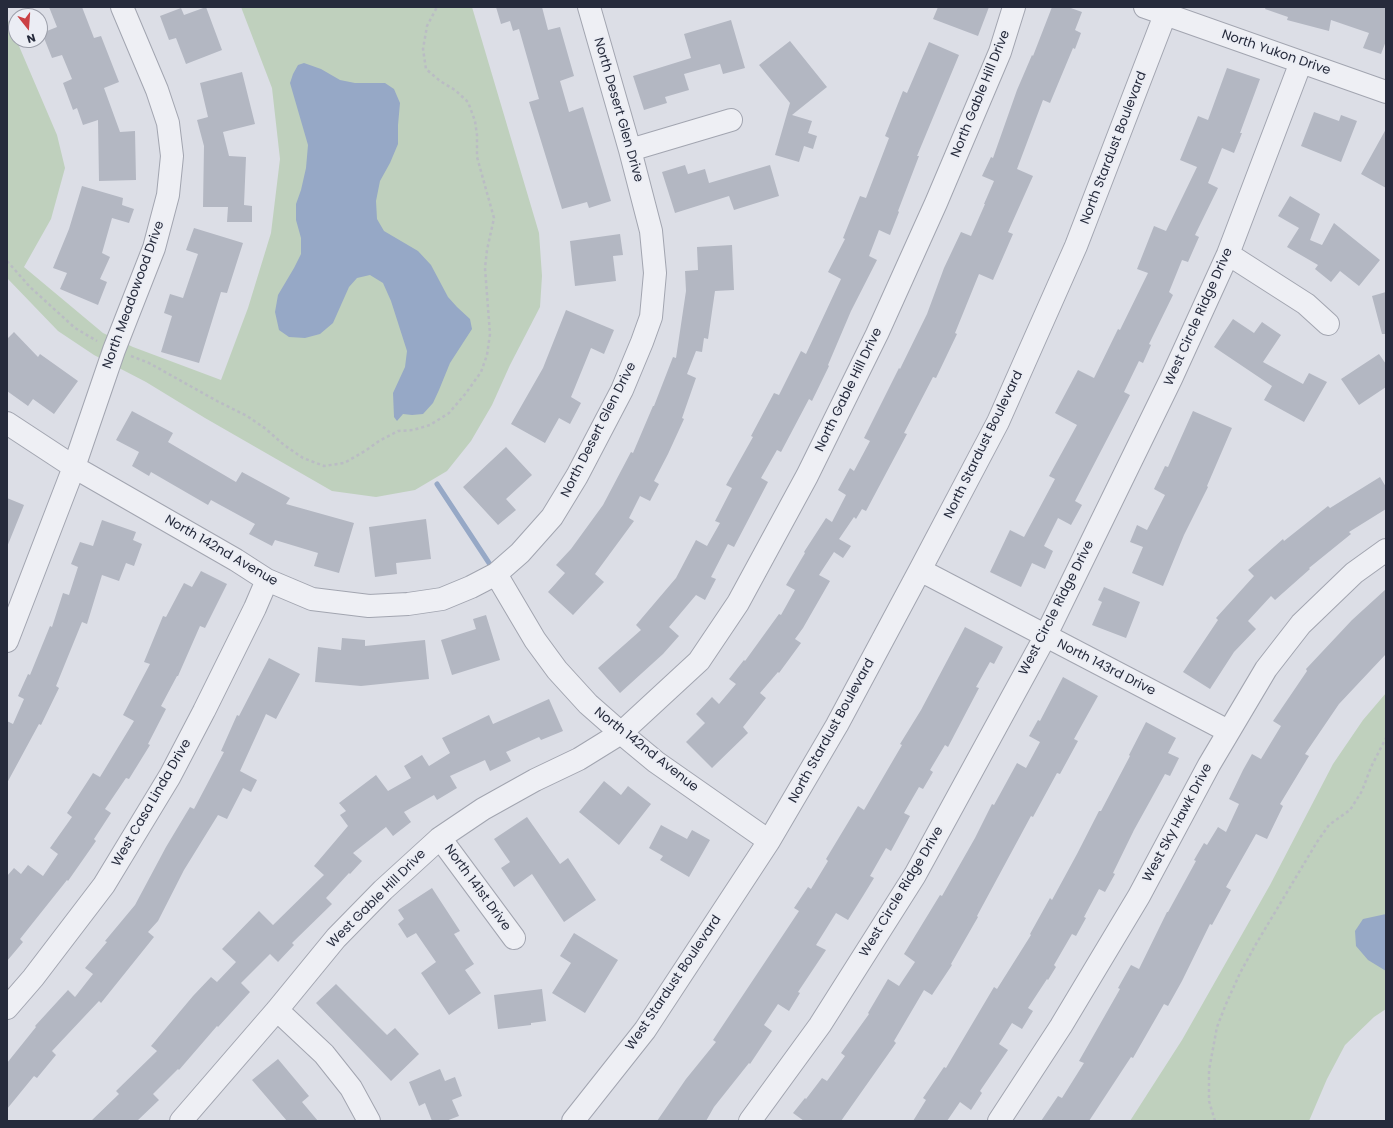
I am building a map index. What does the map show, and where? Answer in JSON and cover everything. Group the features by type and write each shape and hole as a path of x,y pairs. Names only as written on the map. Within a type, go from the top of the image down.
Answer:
{"street":[{"name":"North Meadowood Drive","path":"7,640 74,467 114,350 154,248 168,195 172,156 168,123 159,97 122,7"},
{"name":"North Desert Glen Drive","path":"496,574 520,553 552,517 574,482 622,390 651,317 655,273 651,231 630,150 588,7"},
{"name":"North Gable Hill Drive","path":"621,733 699,661 738,602 807,476 877,334 920,240 1000,52 1014,7"},
{"name":"North Yukon Drive","path":"1145,7 1167,11 1300,62 1386,92"},
{"name":"North Stardust Boulevard","path":"769,841 837,725 998,422 1076,246 1167,11"},
{"name":"West Circle Ridge Drive","path":"750,1121 820,1025 915,875 1045,637 1099,524 1171,380 1228,254 1300,62"},
{"path":"630,150 731,120"},
{"path":"1228,254 1306,304 1328,324"},
{"name":"North 142nd Avenue","path":"7,423 74,467 236,560 267,580 312,599 369,606 408,604 442,599 471,587 496,574 535,640 557,670 588,704 656,762 769,841"},
{"name":"West Sky Hawk Drive","path":"999,1121 1061,1026 1139,896 1228,732 1266,669 1301,624 1354,573 1386,550"},
{"name":"North 143rd Drive","path":"920,570 1228,732"},
{"name":"West Casa Linda Drive","path":"7,1008 108,879 170,776 252,615 267,580"},
{"name":"West Gable Hill Drive","path":"181,1121 277,1010 336,938 383,890 440,838 483,809 535,780 579,759 621,733"},
{"name":"North 141st Drive","path":"440,838 514,938"},
{"name":"West Stardust Boulevard","path":"573,1121 645,1030 769,841"},
{"path":"277,1010 324,1054 351,1088 369,1121"}],"path":[{"path":"7,261 30,287 75,328 114,350 149,363 247,416 303,458 324,466 344,463 398,431 413,430 430,425 449,413 466,393 481,372 487,355 490,334 485,268 487,250 494,218 477,157 477,135 475,121 468,102 455,90 440,82 426,69 423,49 427,26 437,7"},
{"path":"1215,1121 1209,1101 1209,1070 1218,1027 1226,1004 1240,973 1260,937 1318,842 1329,825 1350,810 1362,791 1371,767 1386,738"}],"green space":[{"path":"241,7 472,7 539,233 542,276 540,307 510,365 492,405 471,441 447,471 415,490 376,497 332,491 205,418 146,382 94,355 58,331 7,278 7,18 8,48 20,48 57,135 65,168 51,219 24,267 103,333 133,347 221,380 248,308 271,233 280,159 272,88"},
{"path":"1386,693 1386,1009 1374,1017 1345,1045 1327,1079 1309,1121 1130,1121 1182,1040 1270,885 1333,764 1363,720"}],"water":[{"path":"304,63 321,69 340,80 355,83 385,83 394,89 400,103 398,144 380,181 376,201 377,219 384,231 418,251 431,265 448,297 470,319 472,329 450,363 433,403 423,414 403,414 397,421 394,417 393,393 405,367 407,351 391,301 383,283 370,275 357,278 349,287 333,323 320,334 305,338 289,337 279,330 275,312 278,295 301,254 301,238 296,220 296,204 306,168 308,145 290,83 298,65"},
{"path":"1386,914 1386,971 1368,960 1356,946 1355,931 1363,919"}],"building":[{"path":"49,7 82,7 94,38 101,36 119,82 104,88 120,132 135,131 136,180 99,181 98,120 83,125 77,108 73,110 63,83 72,79 62,55 52,58 48,48 48,31 57,27"},
{"path":"206,7 222,50 186,64 176,38 169,40 160,16 181,8 184,15"},
{"path":"496,7 542,7 548,30 560,27 574,76 560,81 569,112 583,107 611,201 589,208 587,202 562,209 529,102 539,99 519,29 513,31 510,21 501,24"},
{"path":"938,7 989,7 978,36 933,19"},
{"path":"1052,7 1068,7 1082,12 1075,30 1081,33 1075,49 1073,48 1050,103 1043,100 1017,169 1033,176 1008,232 1013,234 993,280 979,274 955,333 957,334 936,378 933,377 904,433 907,434 866,511 862,509 856,519 854,517 839,539 851,546 843,558 834,552 819,575 830,581 795,639 801,643 779,673 778,672 760,693 766,698 743,727 748,733 712,768 686,742 705,723 696,714 712,697 719,704 736,684 729,679 744,660 745,661 779,614 781,615 795,590 786,585 805,553 804,552 826,518 832,522 846,495 838,490 850,468 854,471 870,441 864,438 927,314 944,268 961,232 971,236 985,204 994,181 982,176 991,157 993,158 1017,90 1032,55 1033,56"},
{"path":"1266,7 1386,7 1386,41 1381,54 1363,48 1369,33 1331,20 1329,31 1287,20 1288,17 1265,9"},
{"path":"731,20 745,68 723,74 720,64 684,74 689,90 665,97 667,103 644,110 633,76 691,58 684,34"},
{"path":"790,41 827,87 792,115 812,121 808,133 817,136 813,149 804,146 799,162 775,155 790,103 759,65"},
{"path":"929,42 959,55 917,156 919,156 890,235 879,230 869,256 877,260 851,311 828,365 829,366 812,401 809,399 781,452 777,450 761,478 768,482 734,547 728,544 711,577 716,579 705,600 696,595 669,627 679,636 663,654 620,693 598,668 641,630 636,625 676,578 696,540 707,546 720,523 715,521 732,488 726,485 753,437 751,436 774,393 779,395 801,351 806,354 841,279 828,272 845,239 843,238 860,196 866,198 889,138 885,136 903,91 907,93"},
{"path":"1227,68 1260,79 1240,133 1242,133 1234,153 1222,148 1208,183 1218,188 1195,235 1199,237 1188,262 1182,260 1169,292 1173,295 1149,344 1151,345 1143,363 1139,361 1124,392 1130,395 1075,501 1082,505 1071,525 1058,518 1044,546 1053,551 1045,569 1032,563 1021,587 990,572 1010,530 1024,537 1055,479 1049,476 1077,425 1055,413 1078,370 1094,378 1118,329 1120,330 1148,273 1137,269 1154,226 1166,231 1197,167 1180,160 1198,116 1208,120"},
{"path":"242,72 255,124 223,132 229,156 246,157 244,205 252,206 252,222 227,222 228,207 203,207 204,146 197,120 208,117 200,83"},
{"path":"1314,112 1339,121 1341,115 1357,121 1341,162 1301,146"},
{"path":"1386,129 1386,188 1361,174"},
{"path":"685,165 688,174 705,169 709,183 770,165 779,196 734,210 729,196 675,213 662,172"},
{"path":"82,186 123,198 122,205 134,209 129,223 112,218 102,253 110,257 100,279 107,282 98,305 60,289 67,273 53,268 69,229"},
{"path":"1290,196 1320,214 1310,240 1322,245 1334,223 1380,260 1359,286 1340,271 1331,282 1315,269 1318,265 1287,247 1299,228 1278,216"},
{"path":"194,228 243,243 227,293 221,292 199,363 161,352 172,316 164,313 170,294 183,298 198,254 186,250"},
{"path":"620,234 623,255 613,256 616,281 575,286 570,241"},
{"path":"732,245 734,290 715,291 708,339 704,338 702,352 696,351 687,374 696,378 682,418 684,419 654,481 659,484 650,501 640,496 629,518 634,521 595,574 604,582 573,615 548,592 565,573 556,565 571,549 603,505 631,452 633,453 654,406 673,357 676,358 686,291 685,271 698,270 697,247"},
{"path":"1386,292 1386,334 1382,334 1372,296"},
{"path":"566,310 614,330 604,354 591,348 571,397 581,403 570,424 559,418 545,443 511,424 543,368"},
{"path":"1233,319 1254,333 1262,322 1281,335 1263,362 1303,384 1309,373 1327,382 1304,422 1264,400 1272,386 1214,347"},
{"path":"14,332 38,357 40,354 78,381 54,414 33,399 28,406 7,391 7,339"},
{"path":"1379,354 1386,364 1386,387 1359,405 1341,379"},
{"path":"132,411 173,433 168,442 236,482 242,472 290,498 286,504 354,523 339,573 314,566 318,553 275,540 272,546 249,534 255,524 211,500 208,505 151,472 149,476 132,466 139,452 116,440"},
{"path":"1193,411 1232,428 1207,486 1208,487 1184,535 1163,586 1132,573 1143,547 1130,542 1137,525 1147,530 1165,495 1154,489 1165,466 1168,467"},
{"path":"506,447 532,475 506,499 516,510 498,525 463,487"},
{"path":"1380,477 1386,487 1386,509 1349,532 1351,534 1309,568 1310,569 1275,600 1271,596 1248,621 1256,629 1234,652 1210,689 1183,672 1218,620 1216,618 1254,576 1248,570 1283,539 1284,541 1328,506 1330,508"},
{"path":"7,498 24,505 7,547"},
{"path":"426,519 431,559 396,563 397,574 375,577 369,527"},
{"path":"102,520 136,532 133,540 142,544 134,566 126,563 119,581 102,575 87,624 82,622 56,686 59,688 41,725 39,724 7,783 7,721 13,724 24,699 18,696 28,674 30,675 50,626 52,627 63,593 69,595 78,567 71,564 80,542 93,546"},
{"path":"201,571 227,584 205,628 200,626 178,676 161,706 166,709 148,744 150,745 129,779 126,778 105,809 111,813 94,839 96,841 68,881 67,880 20,939 23,942 7,961 7,876 14,868 21,874 28,865 43,876 58,854 50,848 72,817 67,813 93,773 100,777 134,721 123,715 150,664 144,662 163,616 166,617 184,583 192,587"},
{"path":"1104,587 1140,602 1126,638 1092,625 1102,602 1098,600"},
{"path":"1386,589 1386,654 1339,704 1305,754 1309,756 1280,804 1283,806 1267,839 1256,834 1226,887 1231,890 1212,925 1210,924 1168,1006 1164,1004 1133,1058 1131,1057 1089,1121 1041,1121 1058,1096 1062,1098 1084,1063 1079,1061 1120,989 1118,988 1131,965 1139,969 1167,912 1196,861 1194,860 1204,843 1207,845 1218,827 1226,832 1239,804 1229,799 1243,770 1252,754 1261,759 1281,726 1273,721 1307,671 1306,669 1352,620"},
{"path":"486,615 500,660 452,675 441,640 476,629 473,619"},
{"path":"965,627 1003,647 994,664 990,662 976,687 979,688 948,747 945,745 930,770 933,772 923,789 919,787 904,813 910,816 891,851 886,848 870,876 874,878 863,896 848,920 836,913 816,945 826,950 798,992 800,993 789,1011 778,1004 764,1025 772,1031 750,1064 749,1063 714,1107 706,1121 657,1121 686,1079 716,1042 713,1040 799,911 794,908 808,887 811,889 828,861 826,859 858,806 864,810 902,745 900,744 921,710"},
{"path":"342,638 365,640 365,646 425,640 429,679 361,686 315,682 318,647 341,650"},
{"path":"269,658 300,674 276,719 266,714 240,771 257,780 251,792 243,788 227,819 218,815 184,870 158,921 148,932 154,937 101,1003 99,1001 52,1051 56,1055 37,1078 34,1076 7,1109 7,1063 36,1027 35,1026 68,990 75,997 93,974 85,968 135,905 166,847 190,807 194,809 224,752 221,751 237,715 239,716"},
{"path":"1063,677 1098,696 1074,739 1078,741 1060,774 1057,773 1033,817 1031,816 977,916 978,917 951,964 952,965 932,995 924,990 894,1041 896,1043 841,1121 804,1121 793,1113 822,1078 827,1081 845,1056 841,1053 869,1014 868,1013 888,979 899,986 915,962 904,954 940,895 942,896 975,838 992,804 994,805 1017,763 1026,768 1040,742 1029,736 1038,720 1040,721"},
{"path":"549,699 563,731 541,740 539,737 506,752 511,761 490,771 485,760 450,776 457,788 437,800 434,795 404,812 411,822 393,836 386,827 353,853 362,861 326,898 332,904 292,943 294,945 278,962 270,954 241,983 250,992 218,1027 217,1026 179,1070 178,1069 153,1094 159,1100 137,1121 91,1121 119,1094 116,1091 157,1051 151,1046 193,996 211,977 217,982 236,962 222,949 259,911 273,925 324,875 314,866 348,826 340,815 346,811 339,803 376,775 388,791 411,778 404,766 422,755 429,766 450,753 442,738 489,715 493,724"},
{"path":"1146,722 1176,738 1168,753 1179,758 1170,776 1165,774 1134,830 1113,873 1115,874 1105,892 1099,889 1076,936 1072,934 1054,965 1056,967 1028,1008 1033,1011 1022,1029 1012,1023 999,1044 1008,1050 980,1091 982,1093 971,1110 960,1102 947,1121 913,1121 926,1100 923,1098 944,1067 946,1068 994,987 997,989 1031,935 1030,934 1050,898 1052,900 1099,811 1101,811"},
{"path":"604,781 621,795 628,786 651,804 619,845 579,812"},
{"path":"527,817 560,864 568,858 596,900 564,922 532,874 514,887 501,868 510,862 494,839"},
{"path":"661,825 687,839 692,830 710,840 689,877 660,860 663,856 649,848"},
{"path":"432,888 460,931 454,934 474,964 465,970 481,993 449,1015 421,973 436,962 416,933 407,938 398,924 404,919 398,910"},
{"path":"574,933 618,960 585,1013 552,993 571,963 560,956"},
{"path":"336,984 387,1035 395,1028 419,1054 391,1081 316,1003"},
{"path":"542,989 546,1021 531,1023 531,1025 498,1029 494,995"},
{"path":"278,1059 309,1096 302,1102 318,1121 287,1121 252,1080"},
{"path":"440,1069 445,1081 455,1077 462,1096 452,1100 459,1116 446,1121 432,1121 425,1103 419,1106 409,1082"}],"waterway":[{"path":"437,484 493,569"}]}
